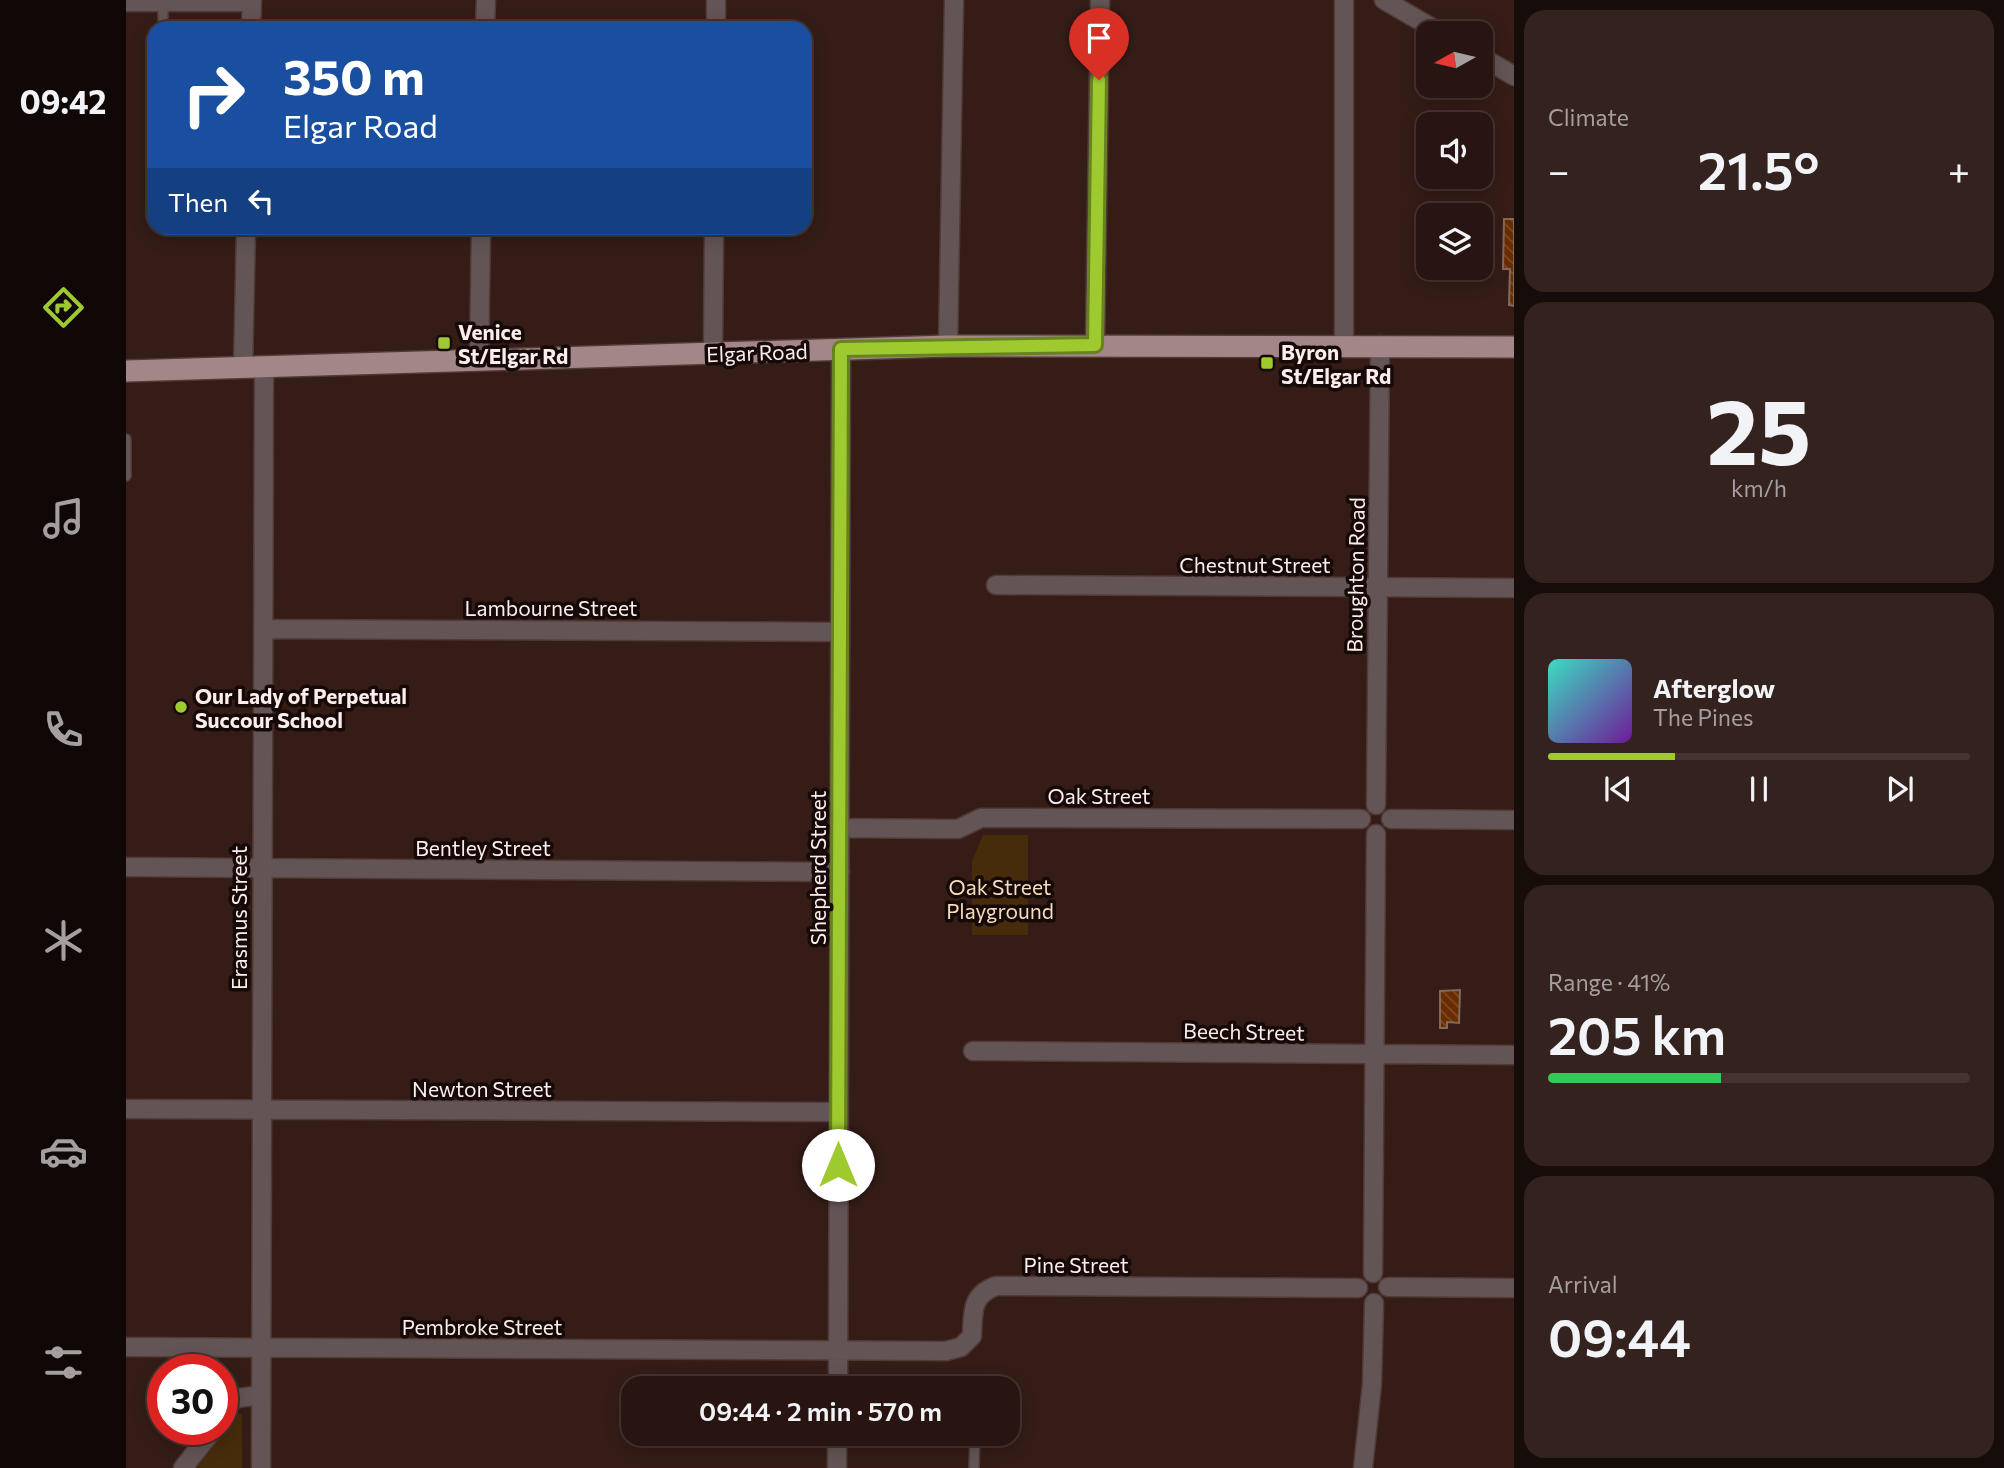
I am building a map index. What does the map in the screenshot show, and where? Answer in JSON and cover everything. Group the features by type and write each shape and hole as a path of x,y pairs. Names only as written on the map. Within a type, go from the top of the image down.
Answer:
{"main road":[{"name":"Elgar Road","path":"126,371 948,346 1514,347"}],"street":[{"path":"485,21 486,0"},
{"path":"716,0 716,21"},
{"path":"948,346 954,0"},
{"path":"1095,345 1100,0"},
{"path":"1344,0 1344,345"},
{"path":"1384,0 1420,21"},
{"path":"126,2 252,1 251,21"},
{"path":"1493,64 1514,76"},
{"name":"Erasmus Street","path":"246,235 263,629 261,1468"},
{"path":"479,361 481,235"},
{"path":"713,353 714,235"},
{"name":"Broughton Road","path":"1376,804 1380,345"},
{"name":"Shepherd Street","path":"838,1376 841,349"},
{"name":"Chestnut Street","path":"996,585 1514,589"},
{"name":"Lambourne Street","path":"263,629 839,632"},
{"path":"1376,804 1388,810 1391,819 1388,828 1376,834 1367,831 1361,819 1367,807 1376,804"},
{"name":"Oak Street","path":"840,828 958,829 981,818 1361,819"},
{"path":"1391,819 1514,820"},
{"path":"1373,1273 1376,834"},
{"name":"Bentley Street","path":"126,867 840,872"},
{"name":"Beech Street","path":"973,1051 1514,1055"},
{"name":"Newton Street","path":"126,1109 838,1112"},
{"path":"1373,1273 1385,1279 1388,1287 1385,1297 1374,1303 1364,1300 1358,1288 1364,1276 1373,1273"},
{"name":"Pine Street","path":"838,1349 946,1350 961,1347 972,1336 973,1304 982,1291 996,1286 1358,1288"},
{"path":"1388,1287 1514,1288"},
{"path":"1363,1468 1372,1384 1374,1303"},
{"name":"Pembroke Street","path":"126,1347 838,1349"},
{"path":"238,1398 260,1395"},
{"path":"183,1468 201,1445"},
{"path":"837,1468 838,1446"}],"lane":[{"path":"163,2 163,21"},
{"path":"126,439 126,476"},
{"path":"974,1468 975,1446"}],"green space":[{"name":"Oak Street Playground","path":"983,835 1028,835 1028,935 972,935 972,861"},
{"path":"238,1413 242,1414 242,1468 197,1468 214,1445 238,1445"}],"building":[{"path":"1504,219 1514,219 1514,306 1509,305 1510,269 1503,269"},
{"path":"1460,990 1459,1023 1447,1022 1447,1028 1440,1028 1440,991"}],"place":[{"name":"Venice St/Elgar Rd","path":"444,343"},
{"name":"Byron St/Elgar Rd","path":"1267,363"},
{"name":"Our Lady of Perpetual Succour School","path":"181,707"}],"route":[{"path":"838,1165 841,349 1095,345 1099,80"}]}
